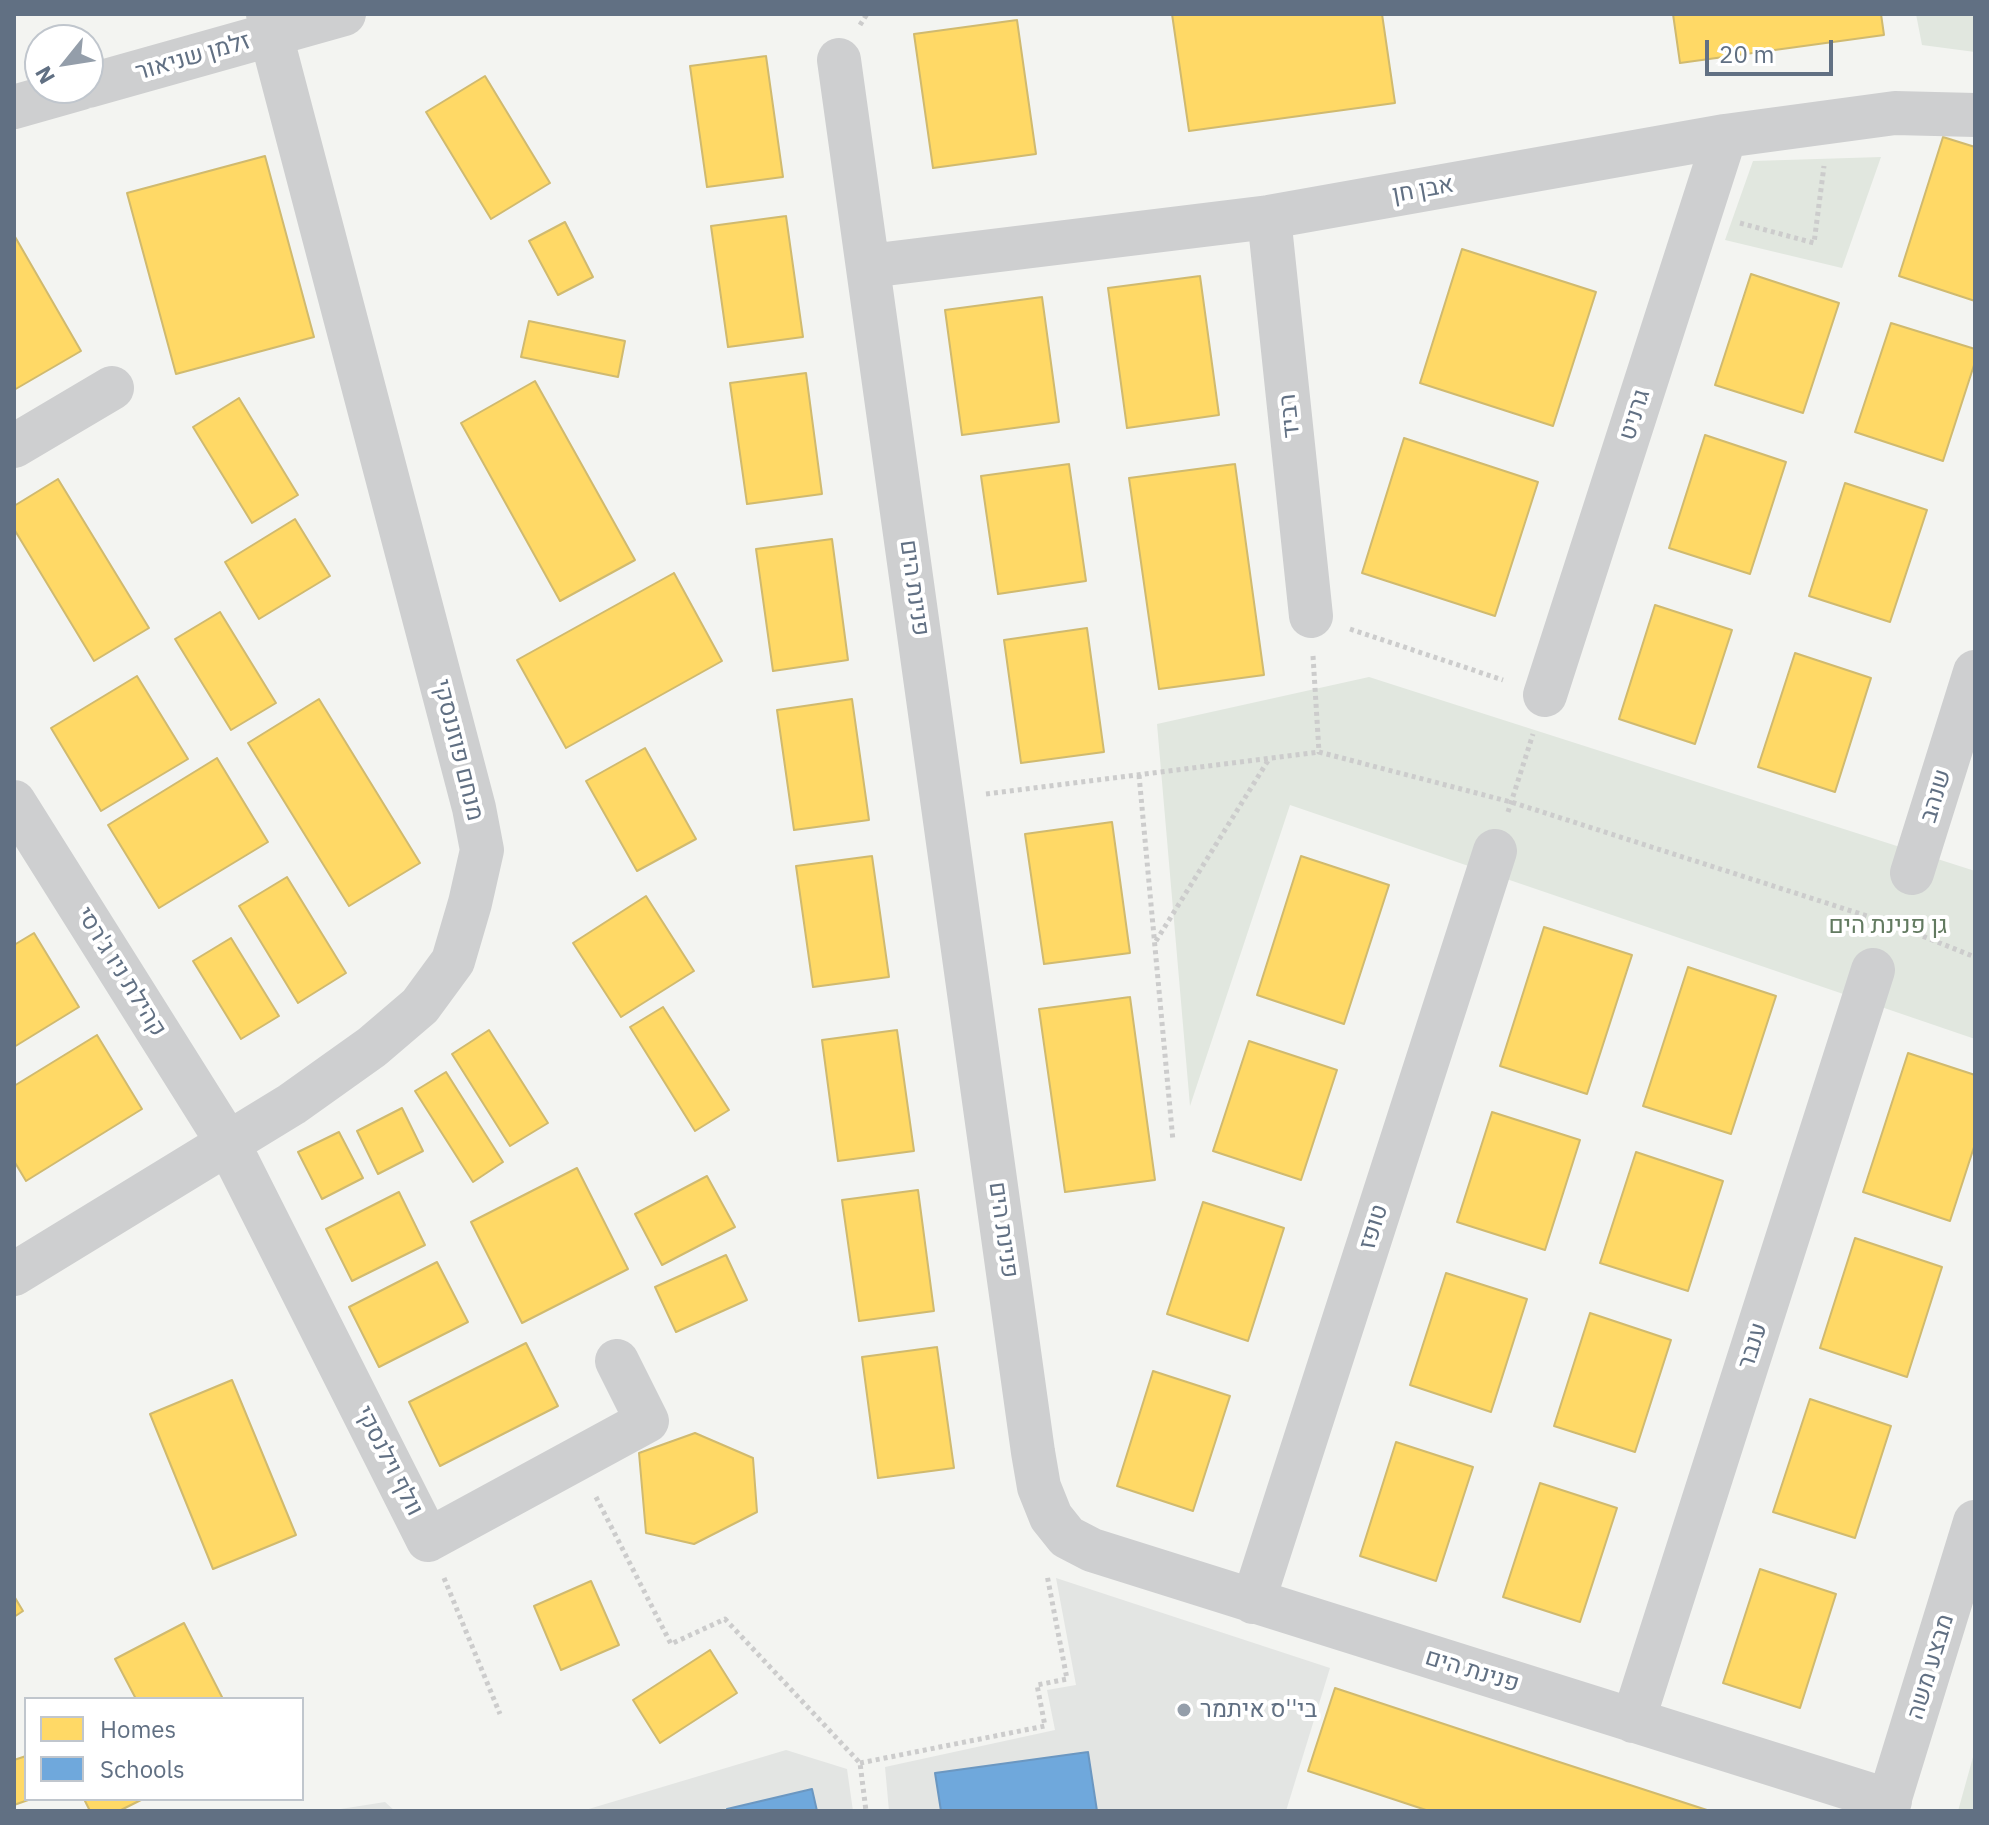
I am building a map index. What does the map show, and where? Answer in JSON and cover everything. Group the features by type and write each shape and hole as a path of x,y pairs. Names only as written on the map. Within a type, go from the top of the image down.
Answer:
{"street":[{"name":"זלמן שניאור","path":"104,52 261,21 344,14"},
{"name":"זלמן שניאור","path":"104,80 261,21"},
{"name":"מנחם פוזננסקי","path":"14,1274 292,1104 372,1047 420,1006 453,961 482,850 466,777 261,21"},
{"name":"פנינת הים","path":"839,60 1039,1487 1051,1517 1067,1537 1092,1550 1633,1721 1888,1806"},
{"name":"אבן חן","path":"869,266 1269,217 1725,136 1895,113 1975,115"},
{"name":"גרניט","path":"1545,695 1725,136"},
{"name":"רביד","path":"1269,217 1311,616"},
{"path":"14,446 112,388"},
{"name":"שנהב","path":"1912,873 1975,672"},
{"name":"קהילת ניו ג'רסי","path":"14,802 228,1143"},
{"name":"טופז","path":"1253,1602 1495,851"},
{"name":"ענבר","path":"1633,1721 1873,970"},
{"name":"וולף וילנסקי","path":"228,1143 428,1540 647,1421 617,1361"},
{"name":"מבצע משה","path":"1888,1806 1975,1522"}],"path":[{"path":"1701,212 1814,243 1830,122"},
{"path":"1319,752 1311,616 1545,695 1495,851"},
{"path":"943,799 1319,752 1511,802 1892,924 1975,957"},
{"path":"1155,943 1270,758"},
{"path":"1139,775 1173,1141"},
{"path":"1873,970 1912,873"},
{"path":"577,1459 671,1644 725,1619 860,1763 866,1811"},
{"path":"428,1540 500,1714"},
{"path":"860,1763 1045,1726 1037,1685 1067,1679 1046,1571"}],"shaded area":[{"name":"בי''ס איתמר","path":"1056,1578 1330,1668 1286,1811 889,1811 885,1767 1055,1730 1047,1690 1076,1685"},
{"path":"786,1750 847,1769 853,1811 582,1811"},
{"path":"385,1802 395,1811 328,1811"}],"green space":[{"path":"1916,14 1975,14 1975,52 1922,45"},
{"path":"1881,157 1842,268 1725,240 1753,161"},
{"name":"גן פנינת הים","path":"1369,677 1975,871 1975,1039 1290,805 1190,1106 1157,724"},
{"path":"1975,1750 1975,1811 1958,1811"}],"building: Homes":[{"path":"1172,14 1382,14 1395,103 1189,131"},
{"path":"1673,14 1881,14 1884,35 1680,63"},
{"path":"1017,20 1036,154 933,168 914,34"},
{"path":"766,56 783,177 707,187 690,66"},
{"path":"485,76 550,183 491,219 426,112"},
{"path":"1943,137 1975,147 1975,301 1899,276"},
{"path":"265,156 314,337 176,374 127,193"},
{"path":"786,216 803,337 728,347 711,226"},
{"path":"565,222 593,277 558,295 529,241"},
{"path":"14,235 81,351 14,390"},
{"path":"1462,249 1596,292 1553,426 1420,383"},
{"path":"1751,274 1839,303 1803,413 1715,385"},
{"path":"1200,276 1219,415 1127,428 1108,288"},
{"path":"1042,297 1059,422 962,435 945,310"},
{"path":"529,321 625,341 618,377 521,357"},
{"path":"1891,323 1975,349 1975,362 1943,461 1855,432"},
{"path":"806,373 822,494 747,504 730,383"},
{"path":"535,381 635,560 560,601 461,423"},
{"path":"239,398 298,495 252,523 193,427"},
{"path":"1705,435 1786,462 1750,574 1669,548"},
{"path":"1404,438 1538,482 1495,616 1362,573"},
{"path":"1069,464 1086,581 998,594 981,476"},
{"path":"1235,464 1264,675 1159,689 1129,478"},
{"path":"58,479 149,628 94,661 14,529 14,506"},
{"path":"1845,483 1927,510 1890,622 1809,596"},
{"path":"295,519 330,576 259,619 225,562"},
{"path":"832,539 848,660 773,671 756,549"},
{"path":"674,573 722,661 566,748 517,660"},
{"path":"1655,605 1732,630 1695,744 1619,719"},
{"path":"220,612 276,703 231,730 175,639"},
{"path":"1087,628 1104,752 1021,763 1004,640"},
{"path":"1795,653 1871,678 1835,792 1758,767"},
{"path":"137,676 188,759 101,811 51,728"},
{"path":"319,699 420,863 349,906 248,743"},
{"path":"852,699 869,820 794,830 777,710"},
{"path":"645,748 696,839 637,871 586,781"},
{"path":"217,758 268,842 159,908 108,825"},
{"path":"1112,822 1130,953 1044,964 1025,834"},
{"path":"872,856 889,977 813,987 796,866"},
{"path":"1301,856 1389,885 1344,1024 1257,995"},
{"path":"287,877 346,973 298,1003 239,906"},
{"path":"646,896 694,971 621,1017 573,943"},
{"path":"1544,927 1632,955 1587,1094 1500,1066"},
{"path":"34,933 79,1007 14,1047 14,945"},
{"path":"231,938 279,1016 241,1039 193,961"},
{"path":"1688,967 1776,996 1731,1134 1643,1106"},
{"path":"1130,997 1155,1180 1065,1192 1039,1009"},
{"path":"663,1007 729,1110 695,1131 630,1027"},
{"path":"489,1030 548,1123 510,1146 452,1054"},
{"path":"897,1030 914,1151 838,1161 822,1040"},
{"path":"97,1035 142,1109 26,1181 14,1161 14,1086"},
{"path":"1249,1041 1337,1070 1301,1180 1213,1151"},
{"path":"1908,1053 1975,1075 1975,1144 1950,1221 1863,1192"},
{"path":"446,1072 503,1162 473,1182 415,1091"},
{"path":"402,1108 423,1151 378,1174 357,1131"},
{"path":"1492,1112 1580,1140 1545,1250 1457,1222"},
{"path":"339,1132 363,1178 322,1199 298,1152"},
{"path":"1636,1152 1723,1181 1688,1291 1600,1263"},
{"path":"577,1168 628,1269 522,1323 471,1222"},
{"path":"707,1176 735,1227 662,1265 635,1214"},
{"path":"918,1190 934,1311 859,1321 842,1200"},
{"path":"399,1192 425,1245 352,1281 326,1229"},
{"path":"1203,1202 1284,1228 1248,1341 1167,1314"},
{"path":"1855,1238 1942,1267 1907,1377 1820,1348"},
{"path":"726,1255 747,1300 676,1332 655,1287"},
{"path":"437,1262 468,1322 379,1367 349,1307"},
{"path":"1446,1273 1527,1299 1491,1412 1410,1385"},
{"path":"1590,1313 1671,1340 1635,1452 1554,1426"},
{"path":"526,1343 558,1406 440,1466 409,1402"},
{"path":"937,1347 954,1468 878,1478 862,1357"},
{"path":"1153,1371 1230,1396 1193,1511 1117,1486"},
{"path":"232,1380 296,1535 213,1569 150,1414"},
{"path":"1810,1399 1891,1426 1855,1538 1773,1512"},
{"path":"695,1433 753,1458 757,1512 694,1544 646,1533 639,1453"},
{"path":"1396,1442 1473,1467 1436,1581 1360,1556"},
{"path":"1540,1483 1617,1508 1580,1622 1503,1597"},
{"path":"1760,1569 1836,1594 1800,1708 1723,1683"},
{"path":"591,1581 619,1645 561,1670 534,1606"},
{"path":"14,1596 23,1611 14,1617"},
{"path":"184,1623 222,1697 135,1697 115,1659"},
{"path":"710,1650 737,1693 660,1743 633,1700"},
{"path":"1335,1688 1710,1811 1429,1811 1308,1771"},
{"path":"24,1757 25,1801 14,1805 14,1760"},
{"path":"85,1801 139,1801 119,1811 90,1811"}],"building: Schools":[{"path":"1088,1752 1097,1811 941,1811 935,1773"},
{"path":"812,1789 817,1811 727,1811 727,1809"}],"place":[{"name":"בי''ס איתמר","path":"1184,1710"}]}
